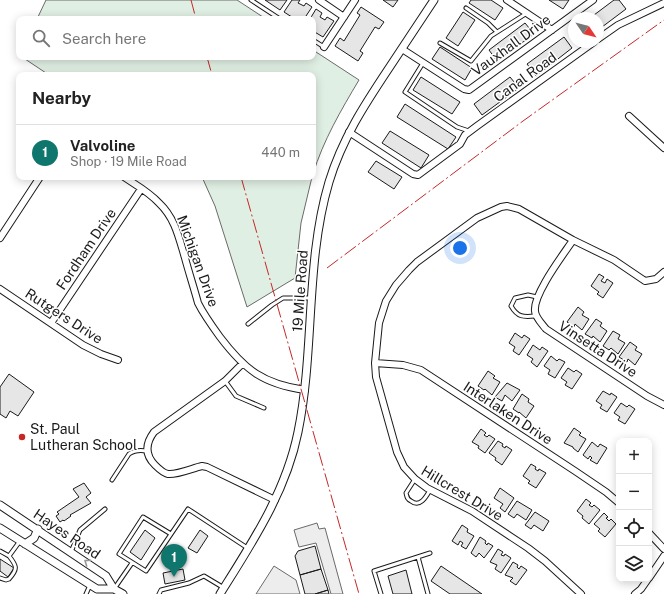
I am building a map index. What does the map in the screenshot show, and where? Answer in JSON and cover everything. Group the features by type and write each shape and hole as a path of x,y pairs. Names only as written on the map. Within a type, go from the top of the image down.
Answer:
{"street":[{"path":"319,0 344,17"},
{"path":"324,47 355,0"},
{"name":"19 Mile Road","path":"222,591 248,549 275,500 285,478 293,454 305,390 316,243 324,203 337,159 361,110 434,0"},
{"path":"507,0 552,30"},
{"name":"Vauxhall Drive","path":"402,49 464,89 469,90 591,0"},
{"path":"604,35 618,25 664,3"},
{"name":"Canal Road","path":"349,132 416,175 420,174 460,144 465,135 586,48"},
{"path":"630,116 664,148"},
{"path":"0,238 38,180"},
{"name":"Michigan Drive","path":"128,180 159,202 174,223 202,312 232,353 242,364 269,381 288,388 305,390"},
{"name":"Fordham Drive","path":"51,322 141,189"},
{"name":"Hillcrest Drive","path":"581,594 545,561 528,548 458,502 430,490 415,479 404,467 397,452 379,388 375,364 378,335 383,309 396,285 417,262 477,218 501,207 519,209 533,216 573,240 614,260 642,279 648,281 656,279 664,272"},
{"path":"536,316 535,312 537,297 573,240"},
{"name":"Rutgers Drive","path":"0,289 83,345 118,360"},
{"name":"Vinsetta Drive","path":"536,316 546,329 647,396 664,405"},
{"path":"242,364 225,382 154,432 148,442 146,451 150,460 164,473 170,474 202,466 207,467 275,500"},
{"name":"Interlaken Drive","path":"375,364 403,365 422,370 606,492 616,500"},
{"name":"Hayes Road","path":"0,505 38,529 106,576 114,589"},
{"name":"Hayes Road","path":"0,528 97,589 114,589 123,594"},
{"path":"22,542 34,538 38,529"},
{"path":"652,536 664,549"},
{"path":"652,574 664,556"},
{"path":"635,594 646,582"}],"lane":[{"path":"251,0 275,16"},
{"path":"466,8 488,23 497,32"},
{"path":"440,43 471,61 491,36 527,13"},
{"path":"316,42 324,47"},
{"path":"423,63 405,92 457,127 471,131"},
{"path":"536,316 523,317 515,312 511,306 515,298 528,295 537,297"},
{"path":"248,324 283,298 312,298"},
{"path":"225,382 236,396 264,408"},
{"path":"112,480 133,451 146,451"},
{"path":"415,479 406,493 407,497 414,504 420,503 430,490"},
{"path":"71,552 80,530 105,509"},
{"path":"171,534 143,517 119,554 146,571 188,509 248,549"},
{"path":"9,556 22,542"},
{"path":"0,551 9,556 15,563 16,567 9,580 0,578"},
{"path":"381,594 374,571 430,553"},
{"path":"418,557 428,594"},
{"path":"114,589 132,563"},
{"path":"158,594 161,590 189,583 204,576 222,591"},
{"path":"86,594 90,584"}],"green space":[{"path":"46,0 237,0 261,16 38,16"},
{"path":"316,52 359,80 339,114 316,165 316,72 44,72 26,60 316,60"},
{"path":"203,180 311,180 301,223 295,278 247,307 215,206"}],"shaded area":[{"path":"317,523 319,529 325,528 343,594 331,594 316,543 299,547 294,530"},
{"path":"274,566 296,580 300,594 256,594"}],"building":[{"path":"265,0 287,0 280,10"},
{"path":"292,0 300,0 298,3 304,6 306,3 312,7 306,16 290,16 284,12"},
{"path":"383,0 398,0 393,7"},
{"path":"471,0 491,0 503,8 495,20 469,3"},
{"path":"549,0 569,0 563,9"},
{"path":"614,0 619,0 626,9 604,26 604,12 598,12"},
{"path":"361,7 384,22 379,29 375,27 360,51 363,53 358,61 335,46 340,38 344,41 360,15 357,13"},
{"path":"316,9 322,13 320,17 325,20 327,17 334,21 323,37 316,33 316,16 312,16"},
{"path":"463,12 475,20 458,46 446,38"},
{"path":"525,23 534,34 497,61 489,50"},
{"path":"564,37 568,42 568,48 572,48 536,76 527,64"},
{"path":"440,47 472,68 465,80 432,59"},
{"path":"421,77 460,102 452,114 413,90"},
{"path":"510,77 519,88 482,115 474,104"},
{"path":"405,104 456,137 448,149 397,117"},
{"path":"390,131 429,155 421,168 382,143"},
{"path":"376,161 402,177 394,189 368,172"},
{"path":"599,274 604,277 601,281 605,283 607,279 613,283 603,298 597,294 599,292 591,286"},
{"path":"578,307 584,312 582,315 589,319 582,330 575,324 574,327 567,322"},
{"path":"596,319 602,323 600,326 607,331 600,342 593,336 592,338 585,334"},
{"path":"613,331 620,335 618,339 625,343 618,354 611,348 609,350 603,346"},
{"path":"515,333 522,338 524,335 530,339 519,355 513,351 515,347 509,343"},
{"path":"630,342 637,347 635,350 642,354 635,365 628,359 627,362 619,357"},
{"path":"533,345 540,350 542,347 548,351 537,367 531,362 533,359 527,355"},
{"path":"551,356 557,361 559,359 565,362 555,378 548,374 550,370 544,366"},
{"path":"568,368 574,372 576,370 582,374 572,389 565,385 567,382 561,378"},
{"path":"488,371 495,376 493,378 500,382 492,395 485,389 484,390 478,386"},
{"name":"St. Paul Lutheran School","path":"9,374 34,392 18,416 10,411 6,418 0,414 0,387"},
{"path":"507,383 520,390 512,401 505,395 502,401 495,397"},
{"path":"603,391 610,395 611,393 617,397 607,412 600,408 602,405 596,401"},
{"path":"522,394 529,399 528,402 534,406 526,418 513,409"},
{"path":"621,403 627,407 629,405 635,409 625,424 618,420 620,417 614,413"},
{"path":"574,428 581,433 579,435 586,439 578,452 573,447 564,443"},
{"path":"481,429 486,433 484,435 487,437 489,435 495,439 485,453 478,448 479,446 472,442"},
{"path":"498,441 503,444 502,446 505,448 506,446 512,450 502,465 489,453"},
{"path":"592,442 598,447 600,444 607,448 597,464 590,460 592,458 590,456 588,459 583,455"},
{"path":"531,464 536,467 535,469 538,471 539,469 546,473 536,488 528,483 530,481 523,476"},
{"path":"84,483 91,493 86,497 91,503 70,515 71,516 64,521 63,520 60,522 56,516 59,514 57,512 79,497 73,489"},
{"path":"500,488 514,498 505,512 500,508 503,504 494,498"},
{"path":"586,499 591,503 589,505 592,507 594,505 600,510 589,524 577,511"},
{"path":"517,501 532,510 526,520 517,514 514,518 508,514"},
{"path":"535,512 549,521 543,531 534,525 531,529 525,525"},
{"path":"604,513 608,517 606,518 609,521 611,519 616,524 605,537 598,531 600,529 594,524"},
{"path":"462,525 468,529 467,532 474,536 466,549 461,546 463,543 460,541 458,545 452,541"},
{"path":"145,530 155,538 141,560 130,552"},
{"path":"200,530 208,536 197,553 188,548"},
{"path":"480,537 486,541 485,543 487,545 488,543 493,546 484,558 479,553 476,557 471,553"},
{"path":"315,546 321,569 300,575 295,556 298,551"},
{"path":"498,549 503,552 501,555 504,556 505,554 511,558 501,573 495,569 497,565 490,562"},
{"path":"0,559 14,568 8,577 0,571"},
{"path":"513,562 518,565 517,567 519,569 521,566 527,570 516,585 510,581 513,578 505,575"},
{"path":"441,566 482,594 450,594 431,581"},
{"path":"183,569 185,580 165,584 163,573"},
{"path":"321,569 328,590 315,594 305,594 300,575"},
{"path":"406,570 412,594 393,594 388,576"},
{"path":"328,590 329,594 315,594"}],"power":[{"path":"191,0 195,16"},
{"path":"327,268 523,121 664,20"},
{"path":"208,60 211,72"},
{"path":"242,180 359,594"}],"place":[{"name":"St. Paul Lutheran School","path":"22,437"},
{"name":"Valvoline","path":"174,577"}]}
